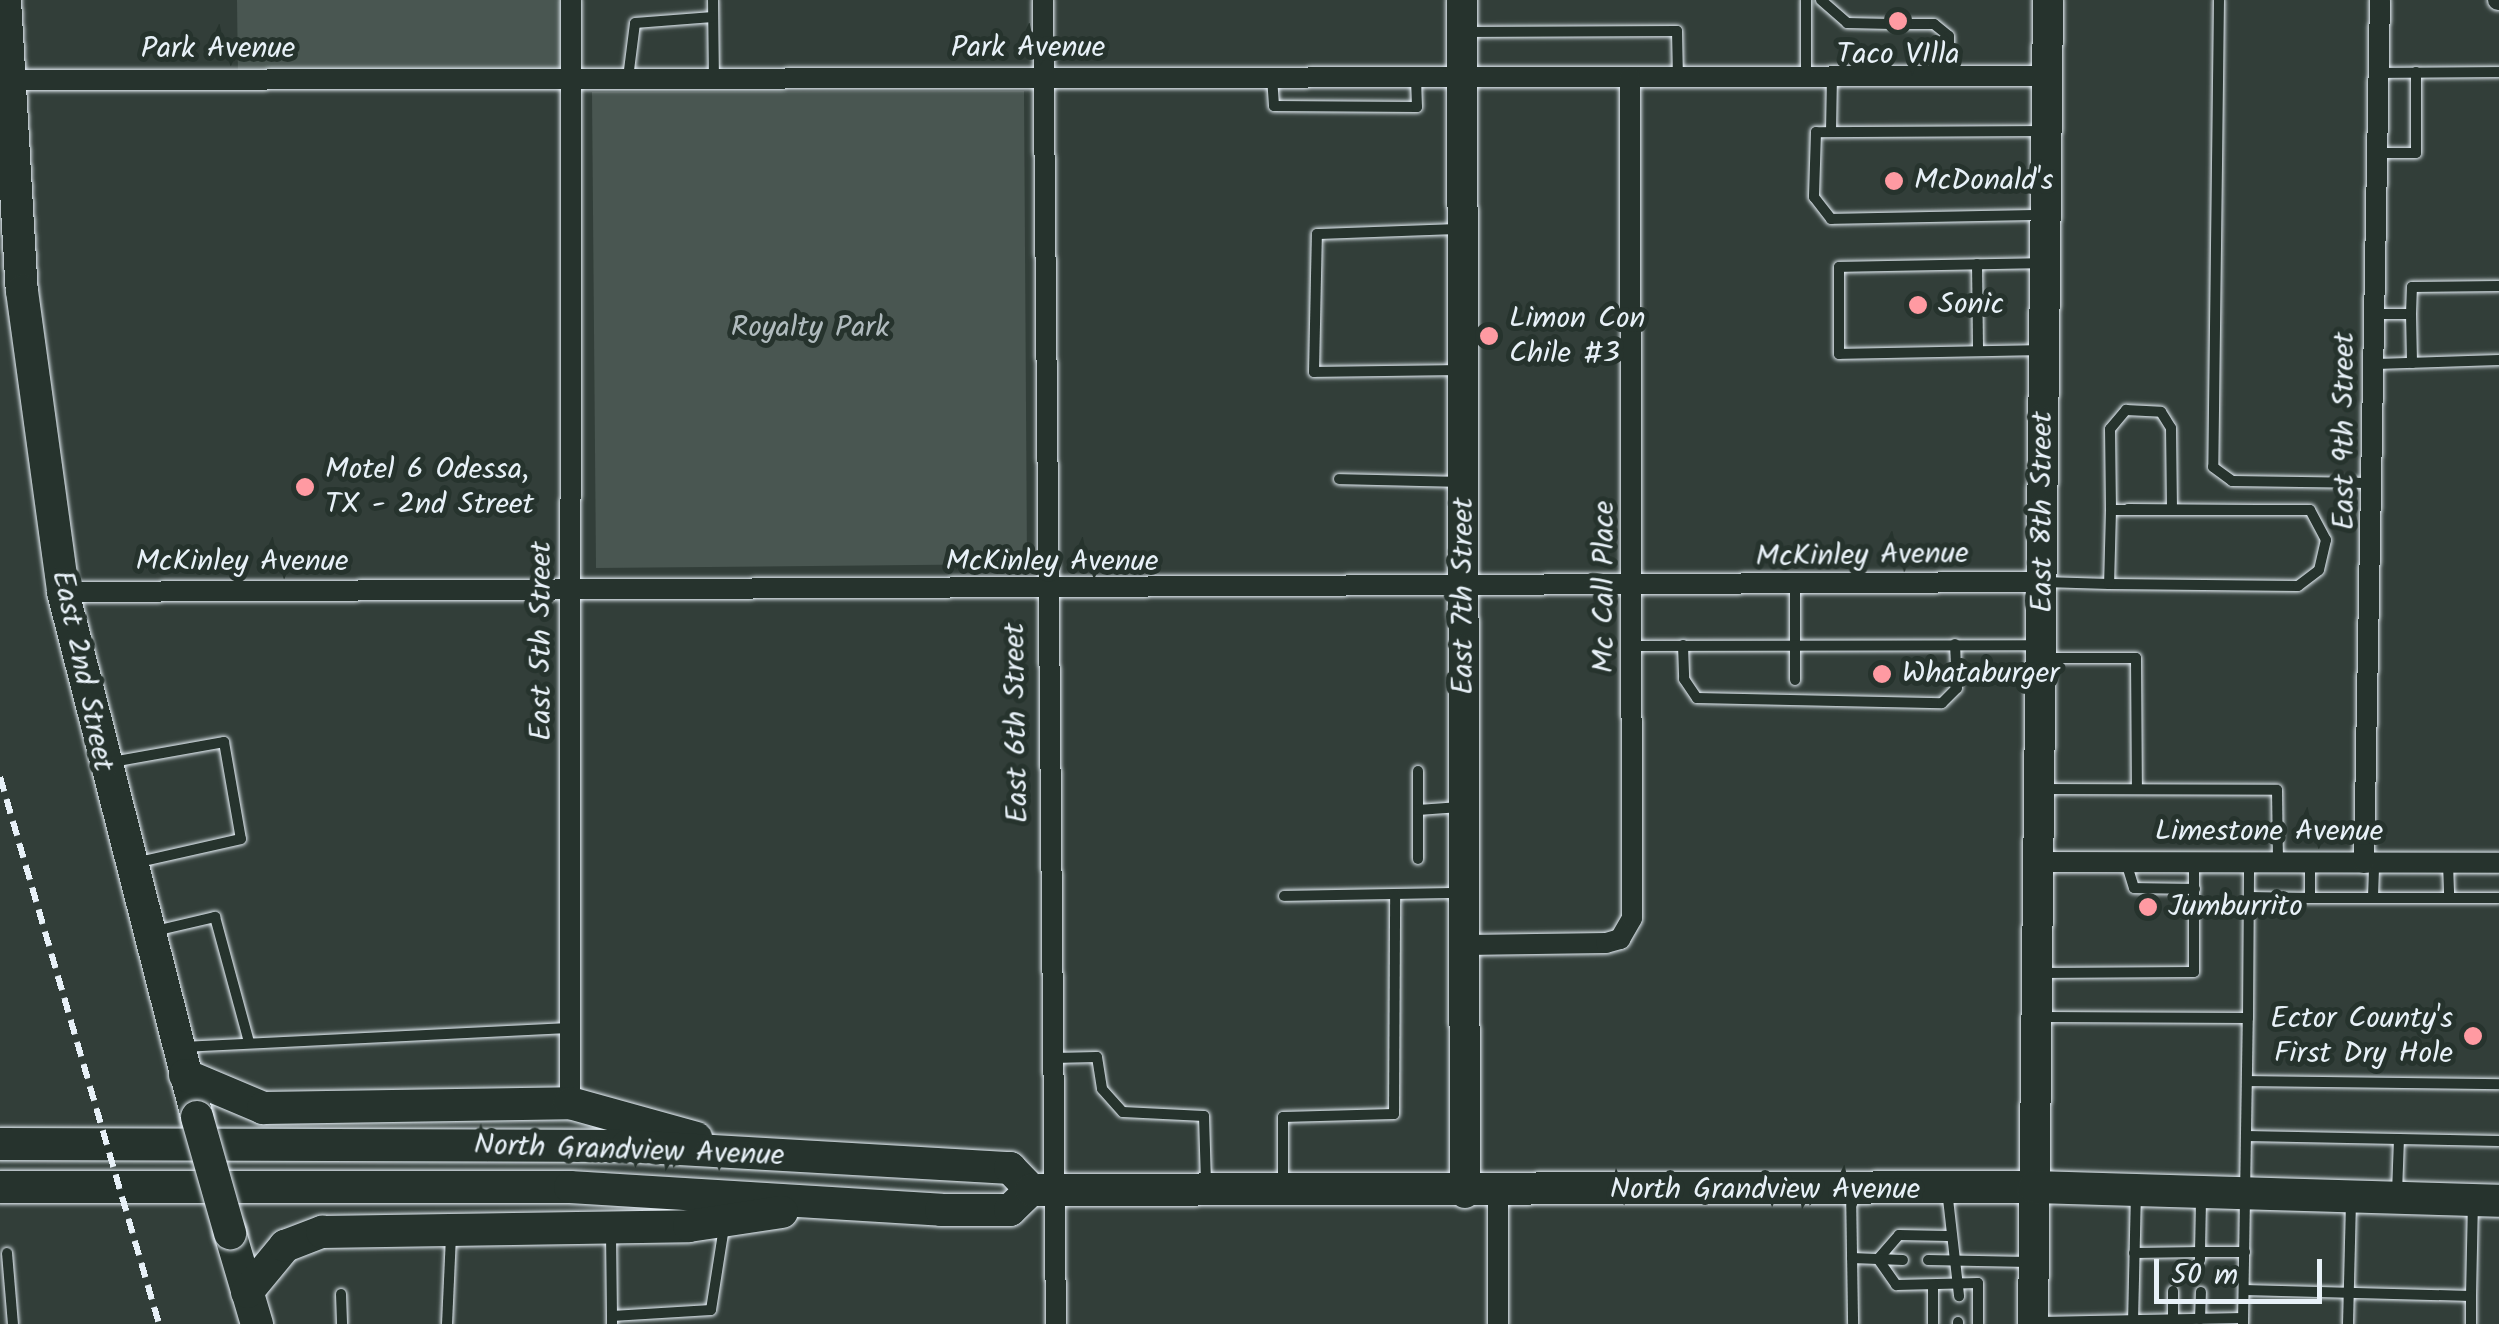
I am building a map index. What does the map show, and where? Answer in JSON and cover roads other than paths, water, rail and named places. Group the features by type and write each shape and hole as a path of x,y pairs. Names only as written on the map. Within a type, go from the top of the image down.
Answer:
{"main road":[{"name":"East 2nd Street","path":"5,0 22,291 63,592 144,933 256,1324"},
{"name":"East 7th Street","path":"1462,0 1465,1192"},
{"name":"East 8th Street","path":"2033,1323 2048,0"},
{"path":"182,1062 262,1108 570,1102 748,1154"},
{"name":"North Grandview Avenue","path":"0,1144 218,1143 748,1154 1010,1168 1043,1190"},
{"name":"North Grandview Avenue","path":"0,1187 570,1187 1010,1210 1043,1190 1498,1192 2034,1187 2201,1195 2486,1200"},
{"path":"247,1292 302,1236 725,1221 839,1203"}],"street":[{"name":"East 5th Street","path":"570,1102 571,0"},
{"name":"East 6th Street","path":"1043,0 1045,592 1053,1058 1043,1190 1056,1324"},
{"name":"East 9th Street","path":"2368,863 2380,0"},
{"name":"Park Avenue","path":"9,80 2047,76"},
{"name":"Mc Call Place","path":"1466,945 1606,943 1627,932 1636,646 1630,77"},
{"name":"McKinley Avenue","path":"63,592 1464,590 2042,582"},
{"name":"Limestone Avenue","path":"2040,862 2499,862"},
{"path":"1498,1192 1498,1324"}],"lane":[{"path":"713,0 714,78"},
{"path":"1806,0 1806,77"},
{"path":"1820,0 1847,23 1892,24"},
{"path":"2219,0 2213,468 2232,481 2376,483"},
{"path":"628,78 635,23 713,17"},
{"path":"1905,24 1934,24 1949,36 1949,76"},
{"path":"1462,32 1677,31 1678,77"},
{"path":"2378,153 2416,153 2416,72"},
{"path":"2379,73 2499,72"},
{"path":"1831,132 1832,76"},
{"path":"1272,77 1274,106 1417,107 1416,77"},
{"path":"2045,215 1831,219 1814,197 1816,132 2047,131"},
{"path":"1463,229 1317,234 1314,372 1463,370"},
{"path":"2044,350 1839,354 1839,267 2045,263"},
{"path":"1978,264 1978,351"},
{"path":"2412,363 2412,288 2499,286"},
{"path":"2376,314 2411,314"},
{"path":"2376,364 2499,360"},
{"path":"2109,584 2110,429 2126,410 2161,412 2170,428 2172,506"},
{"path":"1339,479 1464,482"},
{"path":"2042,582 2298,586 2320,570 2326,540 2310,510 2172,506 2111,510"},
{"path":"2128,509 2241,516 2261,508"},
{"path":"1795,587 1795,680"},
{"path":"1682,645 1684,679 1697,698 1942,703 1957,688 1955,644"},
{"path":"1636,646 1955,644 2136,658 2136,788"},
{"path":"101,764 224,742 242,839 126,864"},
{"path":"1418,771 1418,859"},
{"path":"2041,789 2277,790 2278,862"},
{"path":"1418,810 1466,807"},
{"path":"2126,862 2134,888 2195,889"},
{"path":"2037,973 2194,972 2194,862"},
{"path":"2033,1323 2243,1321 2249,862"},
{"path":"2310,862 2310,898"},
{"path":"2448,862 2449,898"},
{"path":"2368,863 2374,898"},
{"path":"1284,896 1466,893"},
{"path":"1283,1191 1282,1117 1394,1114 1395,894"},
{"path":"2249,897 2499,898"},
{"path":"144,933 216,917 249,1042"},
{"path":"2036,1017 2248,1018"},
{"path":"182,1062 249,1042 570,1028"},
{"path":"1053,1058 1097,1057 1102,1089 1123,1112 1204,1116 1206,1191"},
{"path":"2248,1080 2499,1084"},
{"path":"2246,1136 2499,1141"},
{"path":"2397,1199 2399,1140"},
{"path":"1851,1188 1853,1324"},
{"path":"1948,1189 1948,1236 1959,1262 1959,1290"},
{"path":"2134,1322 2136,1192"},
{"path":"2200,1256 2201,1195"},
{"path":"2348,1324 2352,1198"},
{"path":"2471,1324 2471,1296 2486,1200"},
{"path":"610,1228 612,1320 711,1310 725,1221"},
{"path":"447,1324 451,1230"},
{"path":"1878,1258 1899,1235 1948,1236"},
{"path":"2134,1253 2200,1256 2245,1252"},
{"path":"7,1253 13,1324"},
{"path":"1852,1258 1902,1260"},
{"path":"1878,1258 1896,1285 1959,1290 1978,1283 1978,1324"},
{"path":"1928,1260 2034,1262"},
{"path":"1933,1285 1933,1324"},
{"path":"2244,1290 2471,1296"},
{"path":"2173,1291 2173,1320"},
{"path":"2200,1319 2201,1292"},
{"path":"341,1294 342,1324"}],"railway":[{"path":"0,777 159,1324"}],"place":[{"name":"Taco VIlla","path":"1898,21"},
{"name":"McDonald's","path":"1894,181"},
{"name":"Sonic","path":"1918,305"},
{"name":"Limon Con Chile #3","path":"1489,336"},
{"name":"Motel 6 Odessa, TX - 2nd Street","path":"305,487"},
{"name":"Whataburger","path":"1882,674"},
{"name":"Jumburrito","path":"2148,907"},
{"name":"Ector County's First Dry Hole","path":"2473,1036"}],"park label":[{"name":"Royalty Park","path":"810,328"}]}
